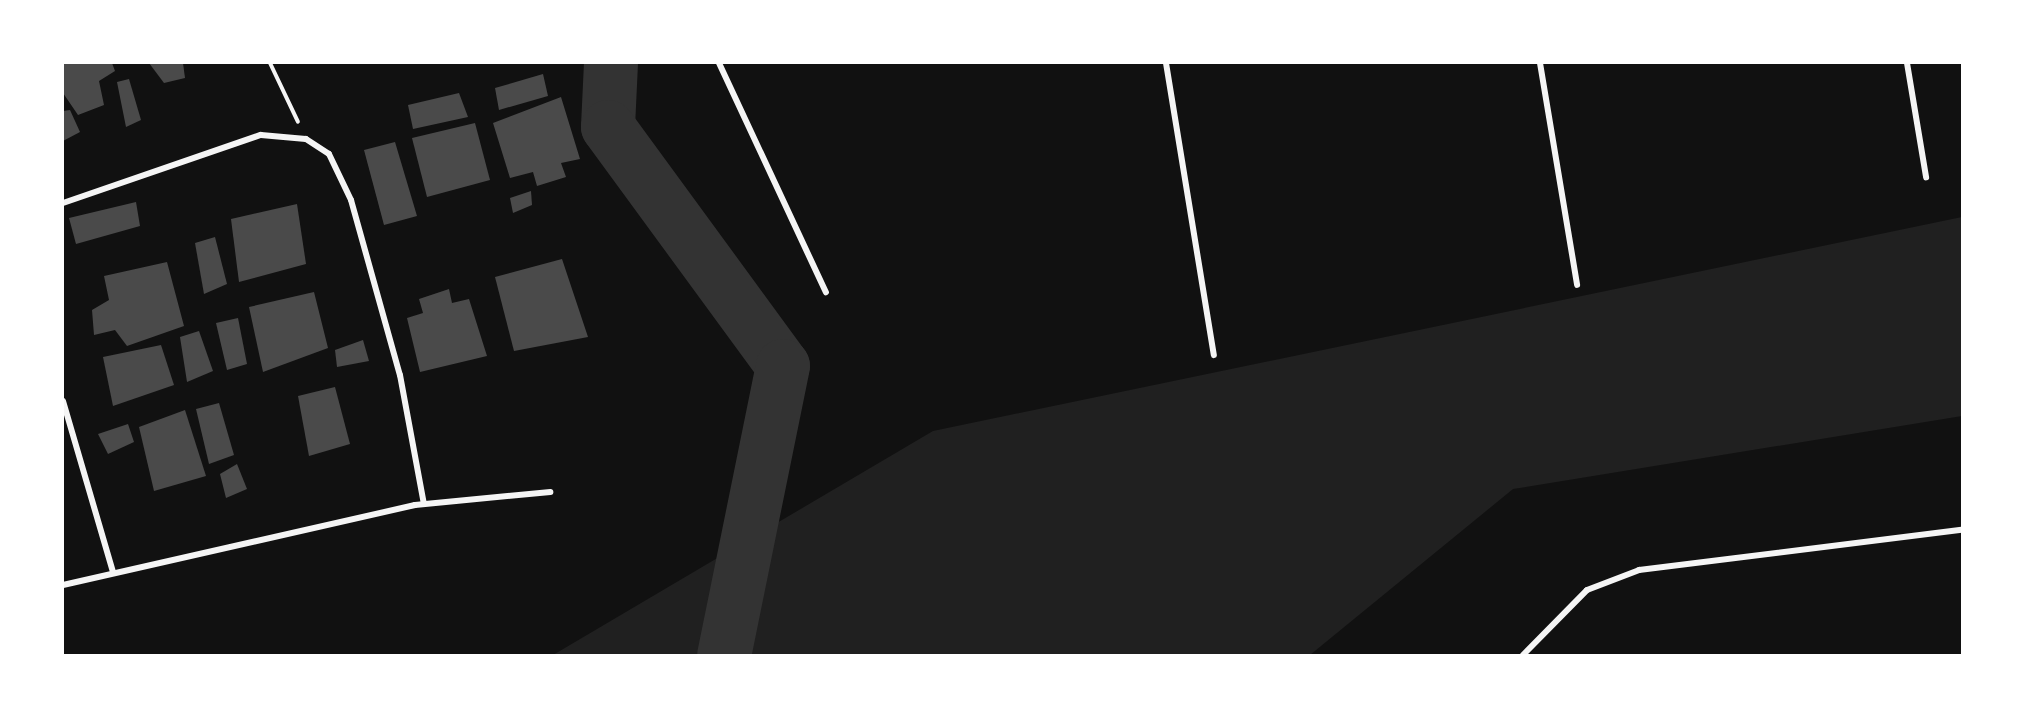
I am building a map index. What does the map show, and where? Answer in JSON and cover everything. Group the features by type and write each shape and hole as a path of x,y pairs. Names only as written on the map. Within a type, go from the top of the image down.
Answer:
{"street":[{"path":"719,63 826,292"},
{"path":"1166,63 1214,354"},
{"path":"1540,63 1577,285"},
{"path":"1907,63 1926,177"},
{"path":"63,203 261,135 306,139 329,154 351,200 400,375 424,504"},
{"path":"63,400 113,572"},
{"path":"63,585 424,504 550,492"},
{"path":"1522,655 1587,590 1639,570 1962,530"}],"path":[{"path":"270,63 306,139"}],"shaded area":[{"path":"1962,217 1962,416 1513,489 1310,655 553,655 933,431"}],"building":[{"path":"63,63 112,63 115,71 99,81 104,105 78,115 63,93"},
{"path":"149,63 183,63 185,78 164,83"},
{"path":"543,74 548,96 499,110 495,88"},
{"path":"129,79 141,120 126,127 117,82"},
{"path":"459,93 468,117 413,129 408,105"},
{"path":"561,97 580,159 561,163 566,177 537,186 533,172 510,178 493,123"},
{"path":"70,110 80,132 63,141 63,111"},
{"path":"475,123 490,180 427,197 412,138"},
{"path":"395,142 417,216 384,225 364,150"},
{"path":"531,191 532,205 513,213 510,198"},
{"path":"136,202 140,226 76,244 69,218"},
{"path":"297,204 306,264 239,282 231,219"},
{"path":"215,237 227,284 204,294 195,243"},
{"path":"562,259 588,337 514,351 495,277"},
{"path":"167,262 184,326 127,346 115,330 94,335 92,310 109,300 104,276"},
{"path":"449,289 452,303 469,299 487,356 420,372 407,318 423,313 419,299"},
{"path":"314,292 328,348 263,372 249,307"},
{"path":"238,318 247,364 227,370 216,323"},
{"path":"199,331 213,371 187,382 180,337"},
{"path":"363,340 369,361 337,367 335,350"},
{"path":"161,345 174,385 113,406 103,357"},
{"path":"335,387 350,444 309,456 298,396"},
{"path":"219,403 234,455 209,464 196,409"},
{"path":"185,410 206,476 154,491 139,427"},
{"path":"128,424 134,442 108,454 98,434"},
{"path":"237,464 247,489 226,498 220,474"}],"waterway":[{"path":"611,63 608,127 783,366 724,655"}]}
